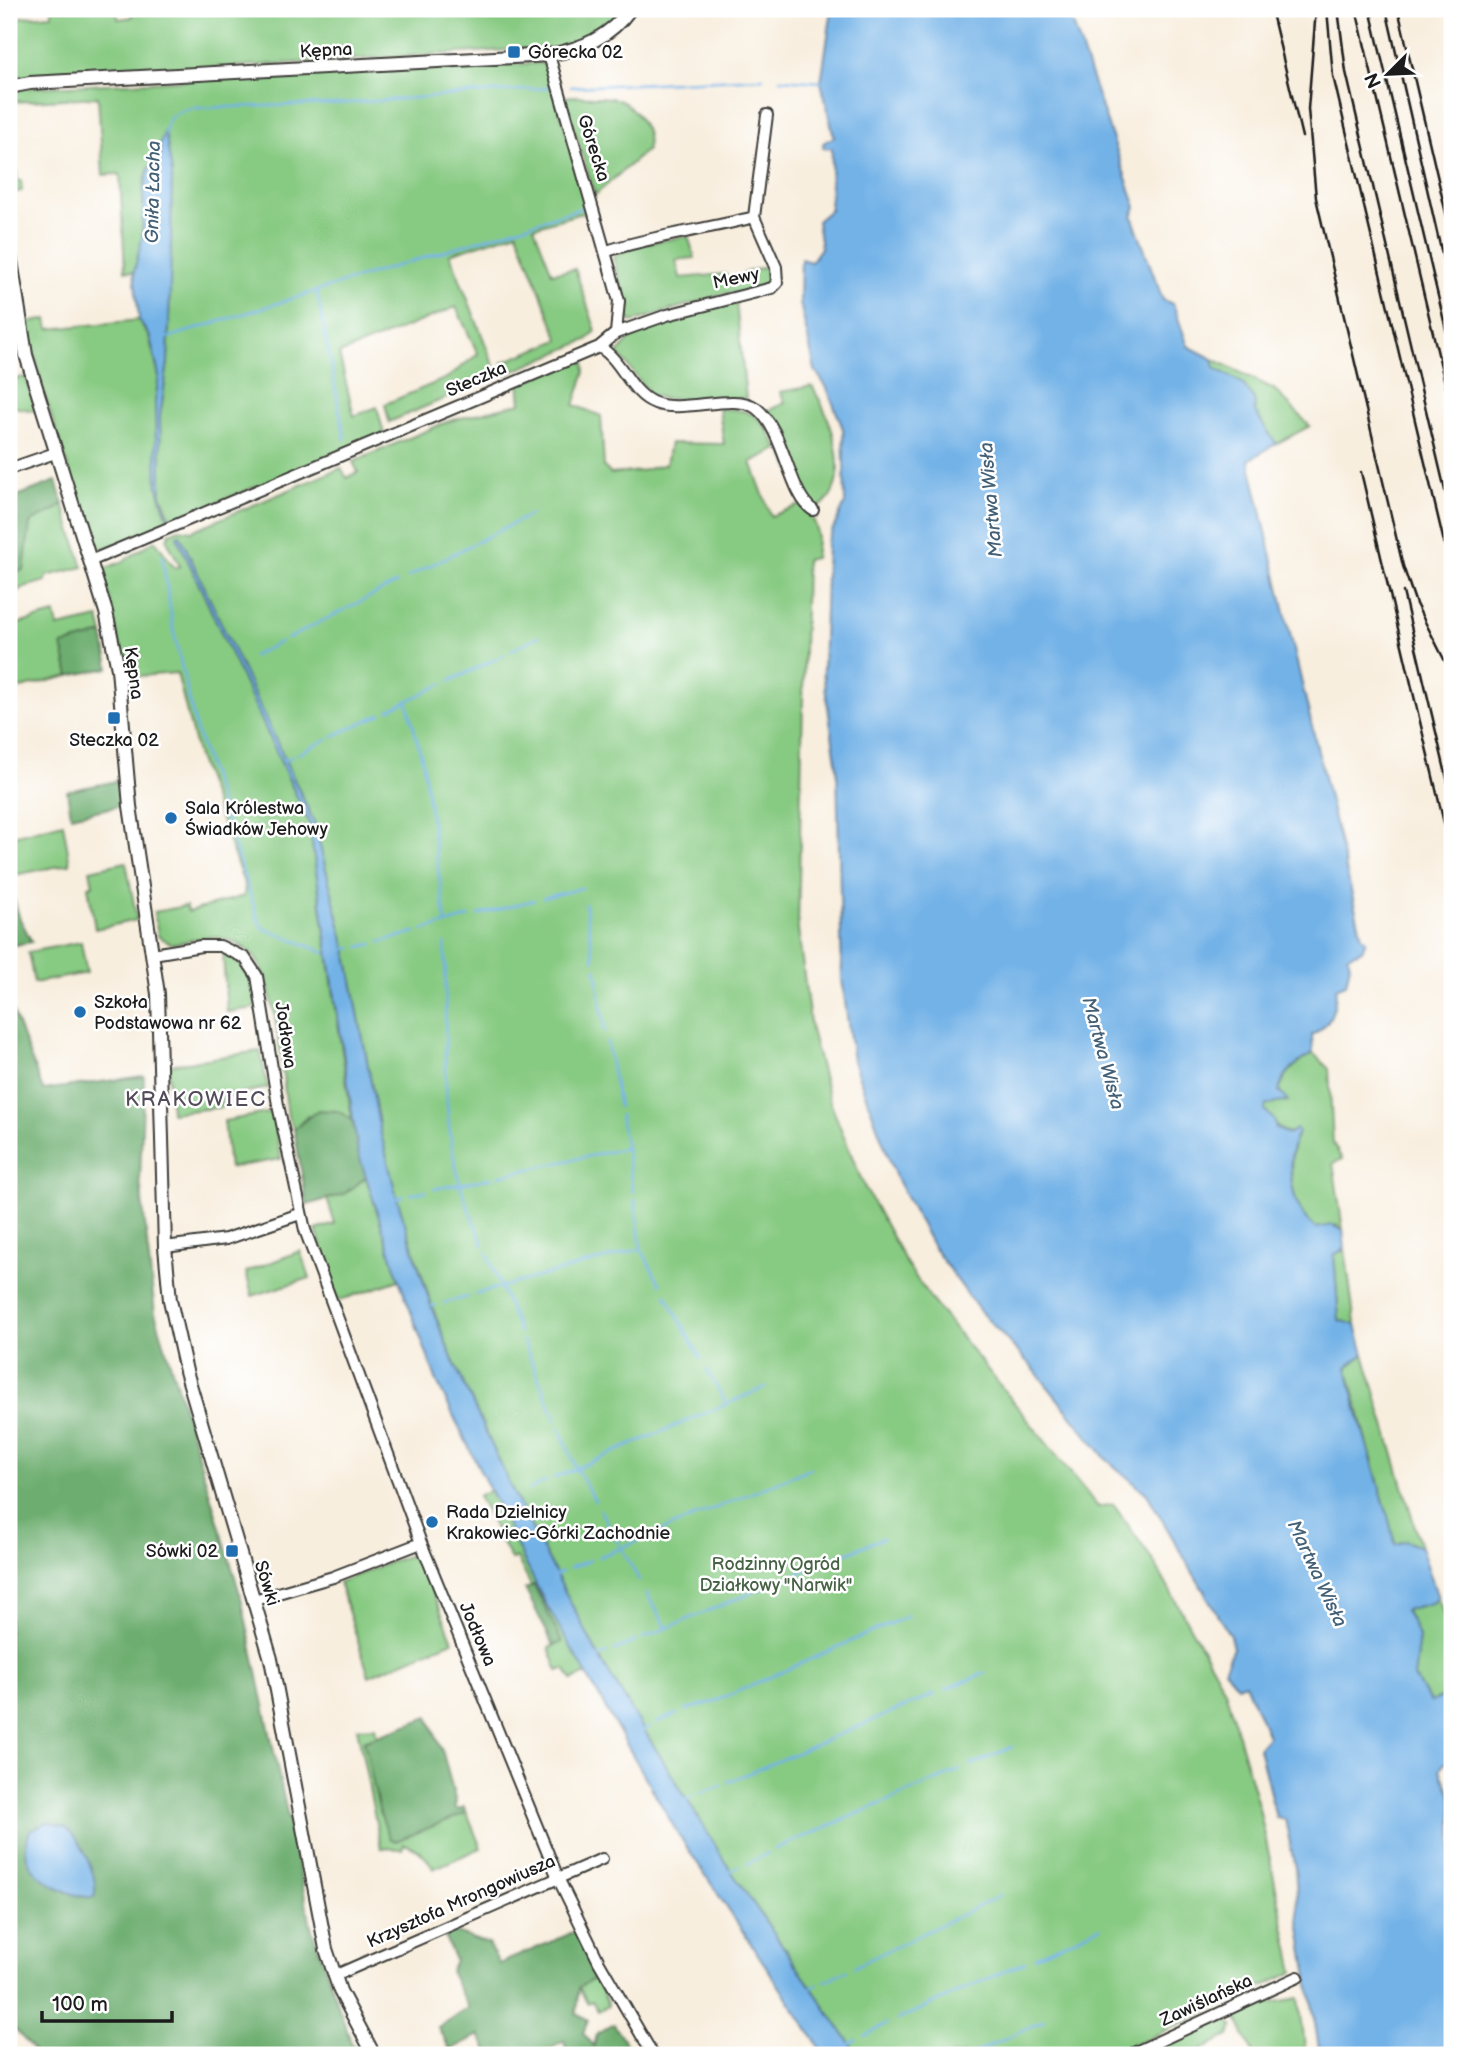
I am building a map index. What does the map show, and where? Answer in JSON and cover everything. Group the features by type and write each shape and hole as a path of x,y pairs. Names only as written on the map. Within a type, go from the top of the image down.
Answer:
{"street":[{"name":"Kępna","path":"9,87 30,83 549,55 575,50 597,40 630,9"},
{"name":"Górecka","path":"549,55 607,251 619,301 616,333"},
{"path":"607,251 639,240 711,229 754,217 767,116"},
{"name":"Mewy","path":"616,333 708,302 759,293 775,286 778,273 754,217"},
{"name":"Kępna","path":"9,248 26,355 106,612 118,669 130,806 153,954 160,1022 162,1113"},
{"path":"616,333 599,347 609,352 642,393 654,403 681,407 741,403 757,409 782,449 802,497 813,510"},
{"name":"Steczka","path":"90,561 599,347"},
{"path":"9,469 55,453"},
{"name":"Jodłowa","path":"153,954 201,946 220,946 245,958 252,967 263,996 276,1094 300,1214 421,1543 558,1878 599,1962 653,2055"},
{"name":"Sówki","path":"162,1113 165,1247 170,1300 186,1371 271,1659 334,1976 374,2055"},
{"path":"165,1247 238,1236 300,1214"},
{"path":"254,1600 333,1577 421,1543"},
{"name":"Krzysztofa Mrongowiusza","path":"334,1976 603,1859"},
{"name":"Zawiślańska","path":"1129,2055 1298,1977"}],"green space":[{"path":"52,9 117,9 118,19 132,17 133,9 623,9 605,26 587,37 542,51 542,48 9,80 9,18 52,15"},
{"path":"543,63 552,82 588,211 534,227 552,273 575,269 596,331 587,340 507,374 503,362 559,340 517,232 450,254 498,376 389,422 385,404 447,378 478,354 456,307 339,354 354,416 377,407 384,434 96,552 43,391 27,323 47,319 49,329 139,320 149,337 159,376 155,401 157,485 168,520 170,517 161,495 160,416 168,362 172,173 169,157 161,156 148,172 143,194 142,239 134,272 125,271 120,174 103,175 98,97 13,102 17,180 21,181 22,191 9,193 9,95 24,88"},
{"path":"564,97 612,98 626,104 639,118 647,137 647,150 595,195"},
{"path":"688,236 695,258 676,260 680,278 726,274 728,278 743,277 743,273 771,265 775,277 771,285 759,290 723,294 632,322 625,316 625,299 613,258 631,246"},
{"path":"736,302 746,398 665,399 651,395 618,353 629,341 656,323 687,312"},
{"name":"Rodzinny Ogród Działkowy \"Narwik\"","path":"584,355 585,372 574,405 601,416 604,467 611,474 641,471 666,464 670,443 724,444 719,409 742,410 762,422 778,449 751,462 771,516 800,505 815,523 815,558 806,560 798,929 811,1030 830,1102 864,1186 908,1266 933,1302 1098,1507 1113,1504 1154,1562 1225,1690 1259,1808 1294,1972 1112,2055 858,2055 731,1871 599,1657 515,1496 452,1358 432,1306 397,1198 380,1130 346,949 314,822 179,535 179,541 309,823 352,1120 307,1116 294,1129 288,1117 274,1013 263,974 253,955 226,939 204,937 172,944 158,936 154,912 186,906 188,912 244,896 245,886 198,757 177,673 126,677 131,669 130,661 122,657 103,569 122,562 155,540 175,568 180,566 167,540 169,533 179,529 192,531 341,468 347,478 358,472 353,462 449,421 521,403 519,384"},
{"path":"1213,359 1274,389 1310,426 1276,444 1255,412 1254,399 1242,383 1214,368"},
{"path":"26,378 36,409 34,411 9,406 9,381"},
{"path":"812,386 832,432 838,467 836,483 829,498 817,509 806,502 764,412 785,403 780,392"},
{"path":"56,481 63,504 30,523 24,570 9,574 9,499"},
{"path":"63,504 83,567 47,576 46,581 24,587 9,597 9,574 23,570 27,530 37,517"},
{"path":"55,614 58,627 99,618 103,634 63,645 69,676 9,691 9,626"},
{"path":"103,634 109,668 69,676 62,645"},
{"path":"117,781 120,806 71,816 67,791"},
{"path":"63,823 70,864 9,876 9,837"},
{"path":"126,862 137,920 95,929 88,886 93,885 90,870"},
{"path":"9,883 20,919 32,942 9,946"},
{"path":"81,942 87,973 34,983 28,952"},
{"path":"223,955 238,962 247,973 255,995 254,1008 227,1012"},
{"path":"9,1001 43,1090 144,1076 140,1180 155,1313 241,1597 312,1930 351,2042 359,2055 37,2055 9,2022"},
{"path":"260,1051 268,1088 221,1097 222,1107 171,1113 168,1065"},
{"path":"1313,1053 1329,1069 1333,1143 1342,1159 1333,1163 1343,1230 1336,1225 1316,1228 1307,1220 1295,1197 1292,1184 1292,1157 1298,1132 1281,1130 1265,1110 1265,1105 1274,1104 1288,1074"},
{"path":"318,1110 338,1111 352,1120 366,1177 344,1194 307,1205 294,1129"},
{"path":"272,1112 281,1159 229,1168 224,1121"},
{"path":"366,1177 399,1280 338,1301 316,1230 335,1224 327,1199 344,1194"},
{"path":"1345,1249 1356,1325 1339,1321 1334,1255"},
{"path":"300,1251 310,1278 252,1296 246,1272"},
{"path":"1364,1354 1421,1547 1412,1543 1395,1544 1347,1367"},
{"path":"490,1490 542,1597 587,1674 572,1680 565,1669 558,1671 549,1648 561,1642 534,1585 531,1586 517,1558 511,1560 478,1496"},
{"path":"412,1554 418,1556 453,1641 369,1676 339,1582"},
{"path":"534,1585 562,1642 554,1646 525,1589"},
{"path":"1438,1598 1452,1642 1452,1694 1430,1702 1414,1677 1419,1636 1405,1609 1432,1603"},
{"path":"428,1717 443,1753 456,1803 454,1807 458,1810 464,1807 466,1813 396,1841 390,1839 379,1810 364,1741"},
{"path":"375,1727 377,1736 364,1741 390,1839 396,1841 466,1811 481,1848 433,1869 422,1853 409,1846 404,1844 402,1849 381,1848 357,1728"},
{"path":"453,1932 489,1944 499,1964 574,1932 598,1976 579,1987 576,2013 588,2021 583,2033 594,2046 597,2034 614,2024 633,2055 567,2055 564,2041 547,2051 516,2052 514,2048 503,2055 490,2055 479,2035 450,2050 438,2027 468,2008 450,1971 455,1960 444,1935"},
{"path":"597,1977 608,2006 598,2011 592,2001 587,2003 579,1987"},
{"path":"1299,1998 1306,2055 1254,2055 1235,2015 1253,2006"},
{"path":"1224,2015 1233,2026 1229,2036 1189,2055 1140,2055"}],"water":[{"name":"Martwa Wisła","path":"832,9 1068,9 1136,207 1132,216 1163,300 1173,304 1188,346 1213,359 1215,368 1242,383 1254,399 1255,412 1276,444 1249,460 1362,937 1366,940 1362,950 1348,956 1350,965 1346,984 1336,988 1335,1002 1328,1021 1312,1035 1313,1053 1296,1064 1283,1079 1279,1091 1288,1101 1266,1105 1265,1110 1274,1120 1276,1128 1288,1134 1297,1129 1291,1157 1292,1184 1300,1209 1307,1220 1316,1228 1332,1225 1343,1230 1345,1249 1334,1255 1339,1320 1356,1325 1364,1354 1347,1367 1358,1412 1395,1544 1406,1541 1421,1547 1438,1598 1432,1603 1405,1610 1419,1636 1414,1677 1430,1702 1452,1694 1452,1764 1444,1763 1440,1769 1452,1797 1452,2055 1320,2055 1299,1921 1295,1868 1285,1819 1276,1818 1259,1748 1268,1736 1245,1683 1237,1686 1224,1670 1233,1648 1230,1636 1147,1494 1106,1459 1032,1367 979,1310 933,1247 897,1180 853,1061 842,979 837,768 823,673 827,542 845,503 843,429 827,388 815,370 800,303 801,259 811,262 821,248 817,221 830,210 832,148 823,148 823,143 834,137 821,82"},
{"name":"Gniła Łacha","path":"165,131 172,173 171,250 168,362 160,416 161,495 169,520 157,485 155,401 159,376 150,337 139,320 134,272 142,238 144,188 149,167 161,156 160,144"},
{"path":"180,535 314,822 346,949 380,1130 397,1198 431,1306 452,1358 515,1496 599,1657 731,1871 858,2055 825,2055 678,1834 542,1597 438,1384 399,1280 358,1152 309,823 179,541 177,536"},
{"path":"48,1822 65,1827 83,1849 92,1870 94,1897 60,1889 44,1879 29,1863 26,1849 30,1830"}],"waterway":[{"name":"Gniła Łacha","path":"571,87 763,78"},
{"name":"Gniła Łacha","path":"780,79 821,82"},
{"name":"Gniła Łacha","path":"165,134 167,122 173,115 192,108 334,104 548,88"},
{"path":"167,338 588,206"},
{"path":"317,292 345,439"},
{"path":"408,577 532,514"},
{"path":"162,556 173,629 196,729 259,922 263,928 326,953"},
{"path":"287,639 397,583"},
{"path":"510,651 539,636"},
{"path":"253,656 280,642"},
{"path":"450,681 504,655"},
{"path":"389,710 444,683"},
{"path":"407,702 423,763 446,924 423,930"},
{"path":"333,736 381,714"},
{"path":"298,754 327,739"},
{"name":"Gniła Łacha","path":"284,760 292,757"},
{"path":"543,898 582,888"},
{"path":"478,915 534,900"},
{"path":"585,904 594,960"},
{"path":"446,924 470,917"},
{"path":"381,942 415,932"},
{"path":"359,947 373,944"},
{"path":"445,944 445,1065 449,1125 460,1184 483,1245"},
{"path":"346,949 352,948"},
{"path":"596,969 605,1031"},
{"path":"607,1042 619,1107"},
{"path":"620,1115 626,1148"},
{"path":"498,1176 626,1148 633,1192"},
{"path":"434,1189 491,1178"},
{"path":"411,1194 426,1191"},
{"path":"397,1198 402,1196"},
{"path":"635,1200 641,1249"},
{"path":"475,1294 641,1249 660,1284"},
{"path":"487,1253 519,1332"},
{"path":"666,1295 701,1359"},
{"path":"444,1303 468,1297"},
{"path":"432,1306 436,1305"},
{"path":"523,1341 556,1420"},
{"path":"707,1370 727,1405"},
{"path":"554,1478 766,1387"},
{"path":"559,1427 576,1468 595,1501"},
{"path":"599,1557 811,1468"},
{"path":"528,1490 546,1481"},
{"path":"600,1510 639,1580"},
{"path":"643,1638 883,1538"},
{"path":"570,1568 590,1560"},
{"path":"555,1575 562,1572"},
{"path":"646,1593 667,1628"},
{"path":"686,1710 716,1701 908,1616"},
{"path":"615,1650 636,1641"},
{"path":"599,1657 607,1653"},
{"path":"946,1689 985,1673"},
{"path":"728,1782 935,1694"},
{"path":"658,1722 677,1714"},
{"path":"643,1730 650,1726"},
{"path":"971,1765 1012,1747"},
{"path":"775,1849 960,1770"},
{"path":"700,1793 722,1785"},
{"path":"686,1800 693,1796"},
{"path":"747,1864 768,1853"},
{"path":"731,1871 739,1867"},
{"path":"854,1967 1000,1896"},
{"path":"1035,1957 1100,1927"},
{"path":"897,2020 1025,1962"},
{"path":"825,1981 847,1970"},
{"path":"811,1988 817,1985"},
{"path":"971,2055 1044,2020"},
{"path":"864,2036 887,2024"},
{"path":"850,2043 856,2040"}],"railway":[{"path":"1271,9 1302,137"},
{"path":"1316,9 1308,109 1316,198 1403,566 1416,604 1452,675"},
{"path":"1327,9 1333,76 1452,576"},
{"path":"1338,9 1346,72 1452,520"},
{"path":"1356,9 1452,413"},
{"path":"1370,9 1452,355"},
{"path":"1386,9 1452,298"},
{"path":"1398,9 1452,239"},
{"path":"1361,472 1452,857"},
{"path":"1403,592 1452,800"}],"place":[{"name":"Górecka 02","path":"514,52"},
{"name":"Steczka 02","path":"114,718"},
{"name":"Sala Królestwa Świadków Jehowy","path":"171,818"},
{"name":"Szkoła Podstawowa nr 62","path":"80,1012"},
{"name":"Rada Dzielnicy Krakowiec-Górki Zachodnie","path":"432,1522"},
{"name":"Sówki 02","path":"232,1551"}],"district":[{"name":"KRAKOWIEC","path":"196,1099"}]}
